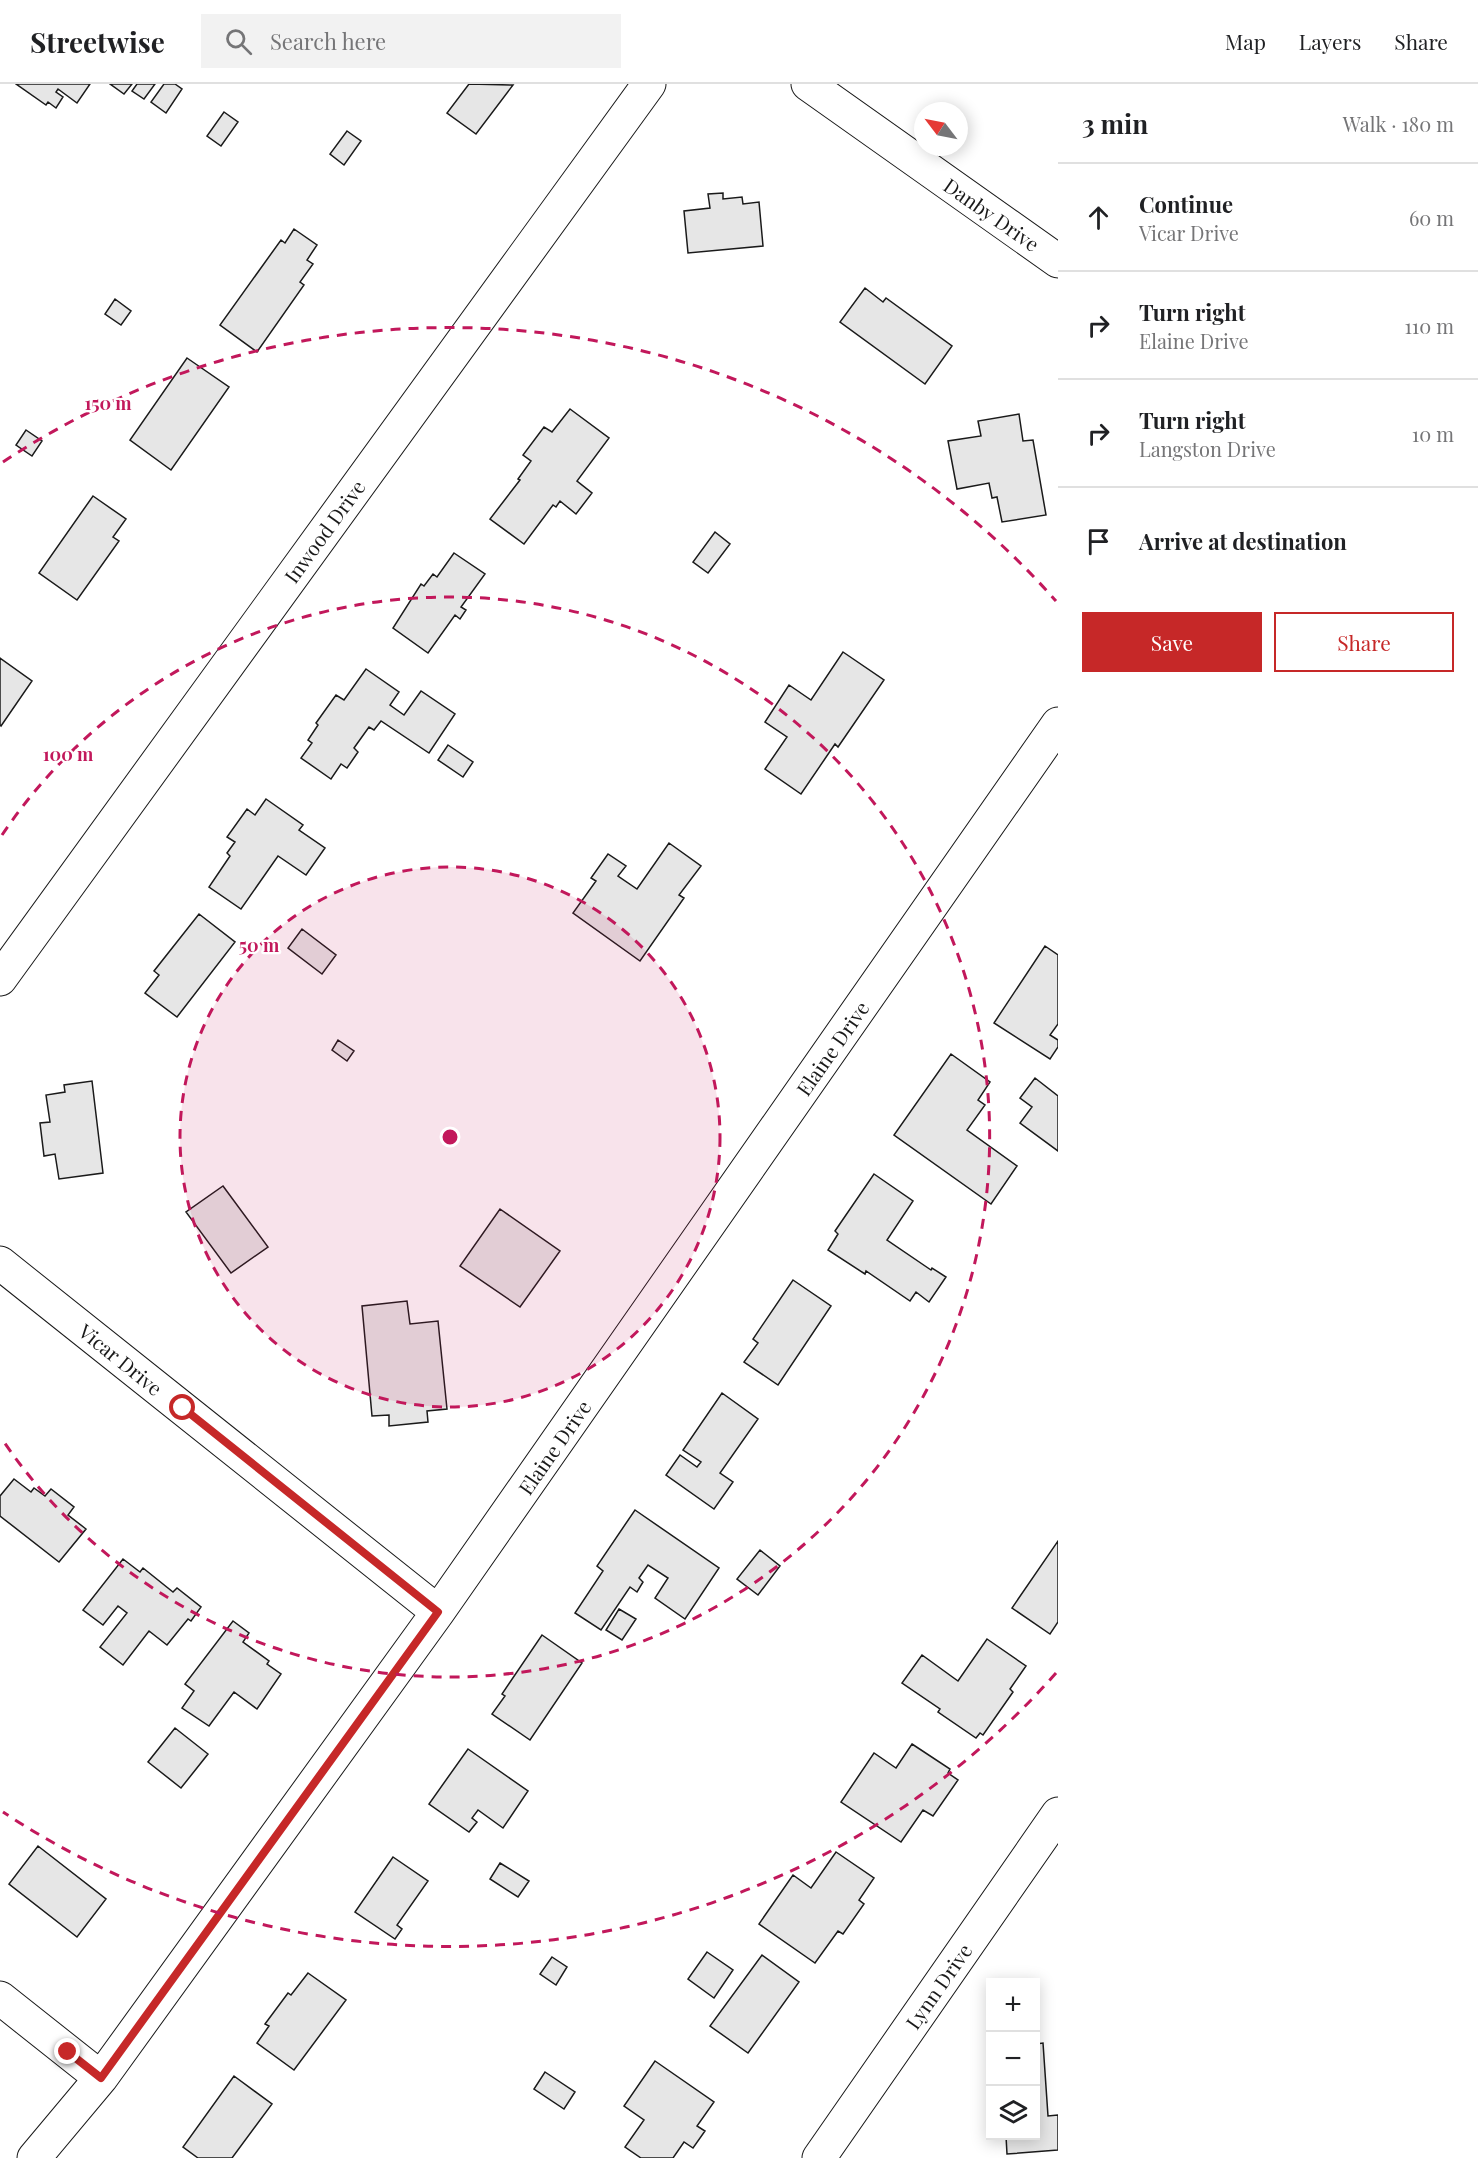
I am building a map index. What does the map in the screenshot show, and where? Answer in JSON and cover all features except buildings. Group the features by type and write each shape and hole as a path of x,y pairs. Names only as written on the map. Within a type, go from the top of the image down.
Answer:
{"street":[{"name":"Inwood Drive","path":"0,979 649,84"},
{"name":"Danby Drive","path":"808,84 1058,261"},
{"name":"Elaine Drive","path":"34,2158 101,2078 438,1612 1058,724"},
{"name":"Vicar Drive","path":"0,1263 438,1612"},
{"name":"Lynn Drive","path":"831,2154 1058,1814"},
{"path":"0,1998 101,2078"}],"route":[{"path":"68,2052 101,2078 438,1612 183,1408"}]}
